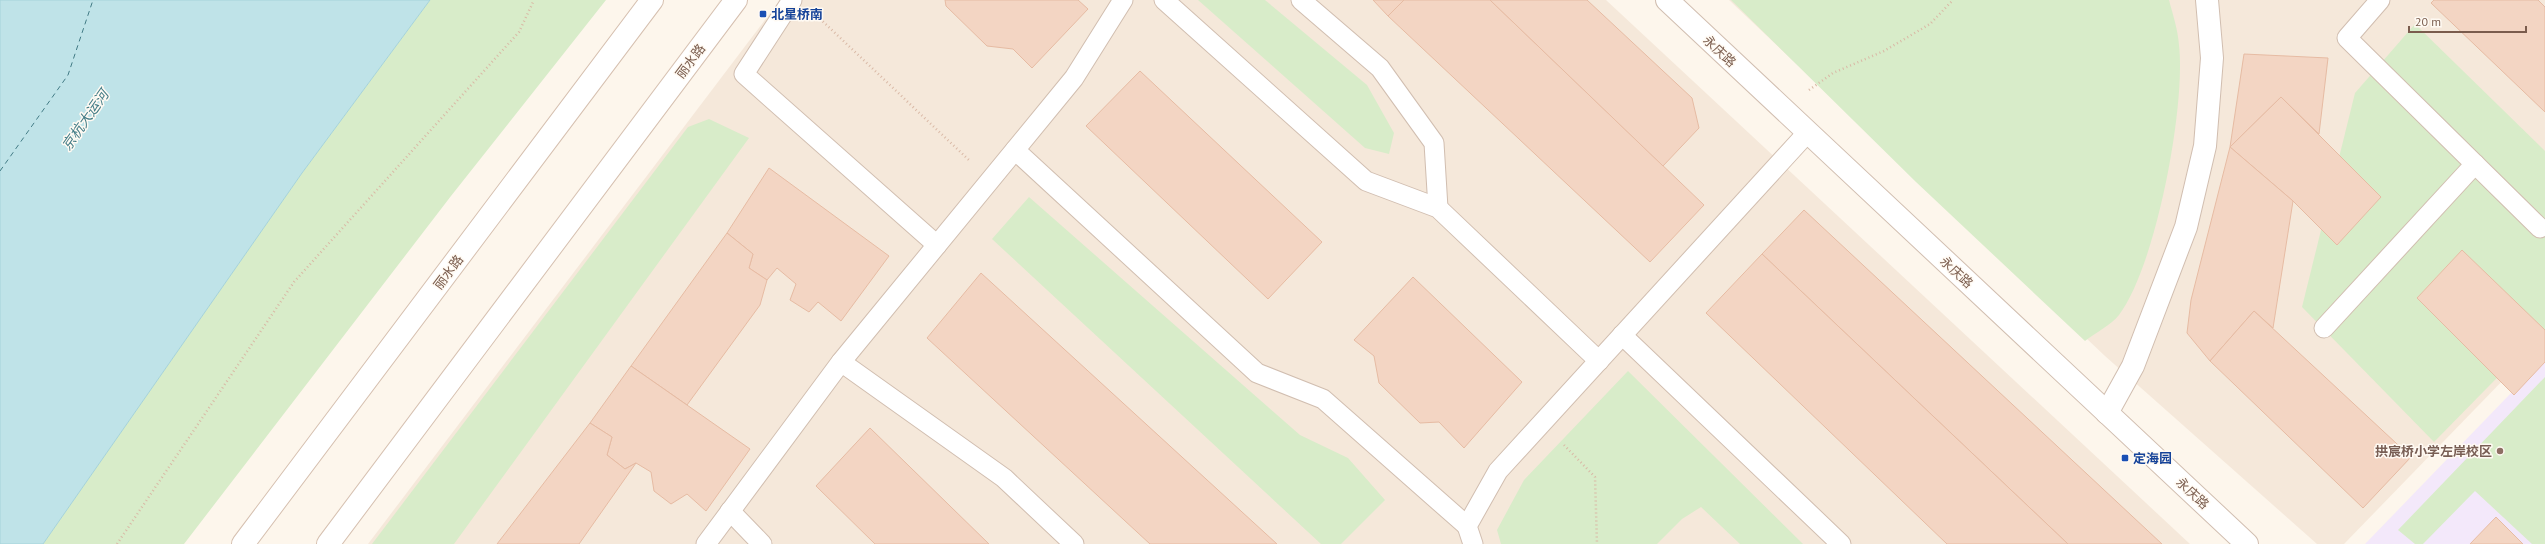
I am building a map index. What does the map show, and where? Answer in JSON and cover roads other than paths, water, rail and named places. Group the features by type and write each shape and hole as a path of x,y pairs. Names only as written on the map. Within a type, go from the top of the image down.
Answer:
{"main road":[{"name":"丽水路","path":"243,544 652,0"},
{"name":"丽水路","path":"328,544 736,0"},
{"name":"永庆路","path":"1666,0 2247,544"},
{"path":"2107,412 2133,366 2186,227 2205,146 2212,58 2207,0"}],"lane":[{"path":"792,0 744,74 937,245"},
{"path":"706,544 841,362 1074,78 1123,0"},
{"path":"1164,0 1366,181 1438,208 1599,361"},
{"path":"1301,0 1380,68 1434,143 1438,208"},
{"path":"2380,0 2347,38 2540,228"},
{"path":"1015,150 1257,373 1323,399 1470,535 1498,471 1808,132"},
{"path":"2324,328 2475,164"},
{"path":"1622,336 1841,544"},
{"path":"841,362 1004,478 1074,544"},
{"path":"730,511 762,544"}],"water":[{"name":"京杭大运河","path":"0,0 430,0 302,173 43,544 0,544"}],"place":[{"name":"北星桥南","path":"763,14"},
{"name":"拱宸桥小学左岸校区","path":"2500,451"},
{"name":"定海园","path":"2125,458"}]}
